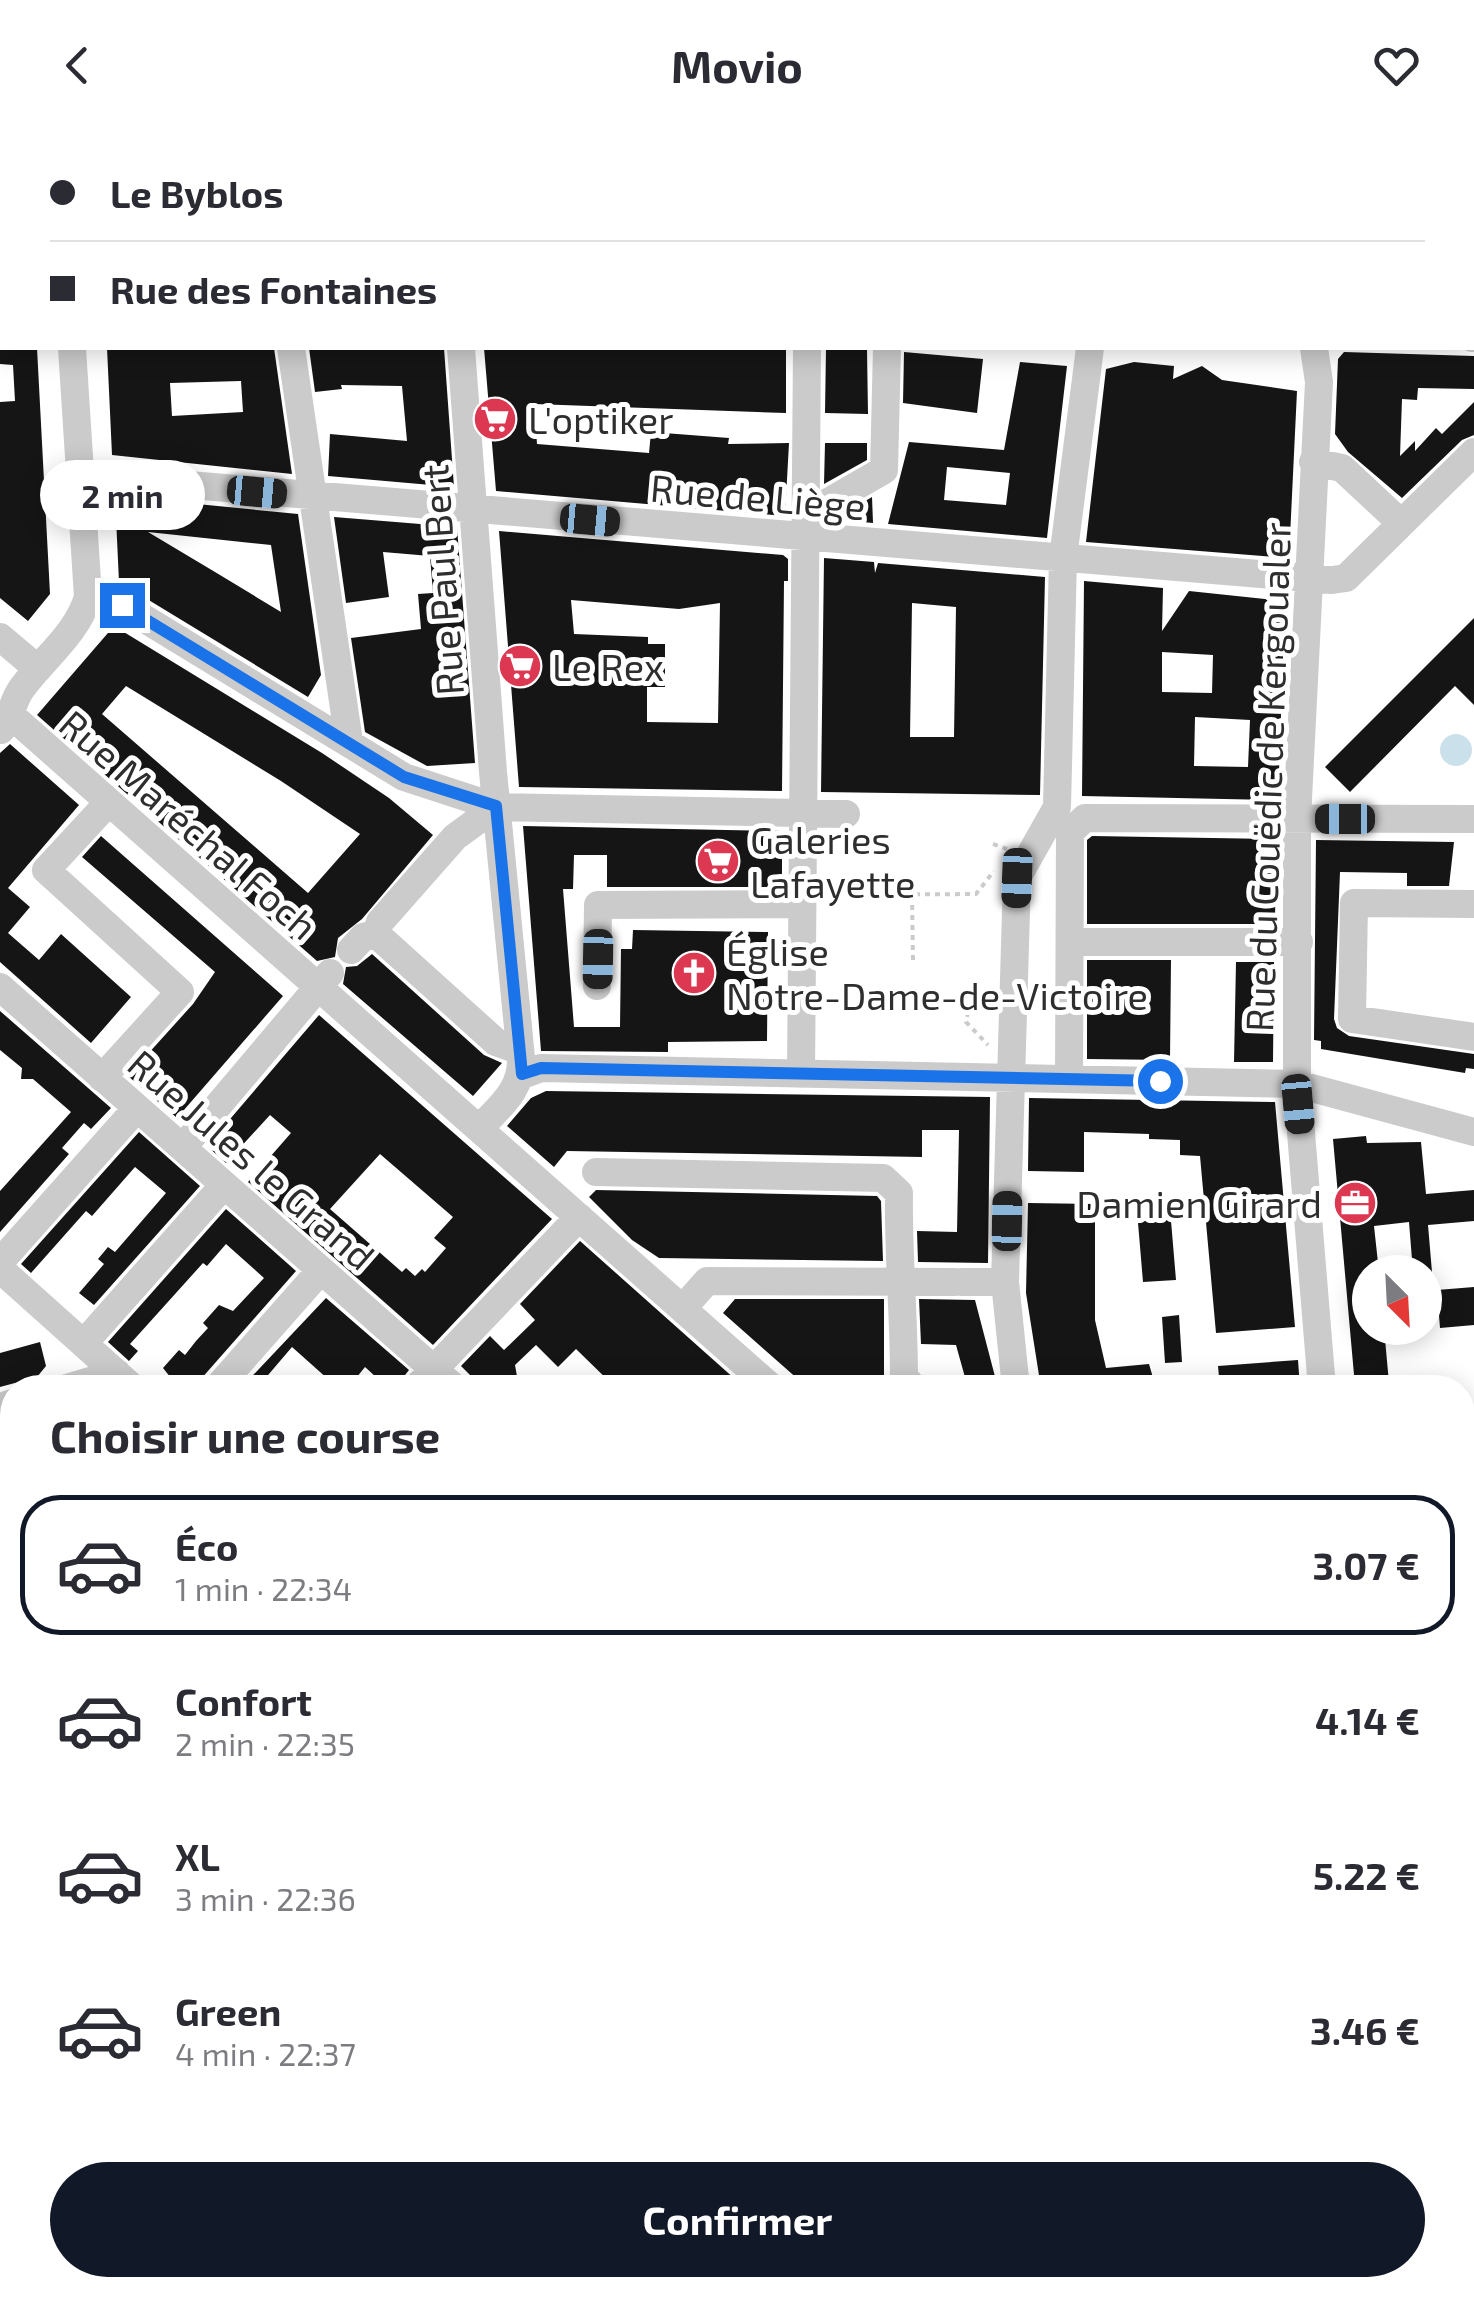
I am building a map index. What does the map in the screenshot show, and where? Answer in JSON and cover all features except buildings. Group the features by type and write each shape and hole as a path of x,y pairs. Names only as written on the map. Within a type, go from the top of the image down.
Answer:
{"street":[{"path":"6,724 14,700 82,618 88,598 72,350"},
{"path":"291,350 349,742"},
{"name":"Rue Paul Bert","path":"461,350 520,1062"},
{"path":"801,1074 800,813 807,350"},
{"path":"806,526 884,470 886,350"},
{"path":"1015,1375 1006,1282 1001,1078 1017,878 1025,857 1058,808 1063,558 1081,350"},
{"name":"Rue du Couëdic de Kergoualer","path":"1314,350 1319,382 1297,819 1297,1084 1321,1375"},
{"path":"1313,462 1342,468 1402,523"},
{"name":"Rue de Liège","path":"80,476 474,511 806,526 1063,558 1346,578 1470,465"},
{"path":"88,598 122,605 404,777 496,806 846,814"},
{"path":"0,637 38,669"},
{"name":"Rue Maréchal Foch","path":"6,724 324,980 480,1128 758,1375"},
{"path":"102,1078 180,992 46,870 108,803"},
{"path":"496,806 455,837 380,922 376,934 520,1062 541,1068 1297,1084 1474,1132"},
{"path":"1069,1079 1070,832 1086,818 1474,819"},
{"path":"597,986 598,905 800,900"},
{"path":"1474,904 1354,903 1352,1019 1474,1037"},
{"name":"Rue Maréchal Foch","path":"351,950 364,937 376,934"},
{"path":"1070,942 1299,942"},
{"path":"183,1147 324,980"},
{"name":"Rue Jules le Grand","path":"0,987 321,1270 422,1375"},
{"path":"480,1128 515,1091 520,1062"},
{"path":"119,1375 0,1265 137,1108"},
{"path":"596,1172 883,1178 899,1194 898,1281 904,1302 904,1375"},
{"path":"84,1343 224,1186"},
{"path":"428,1375 579,1217"},
{"path":"228,1375 321,1270"},
{"path":"683,1308 707,1281 1006,1282"}],"path":[{"path":"800,900 976,894 999,866"},
{"path":"912,894 912,962"},
{"path":"968,1012 966,1022 992,1050 1001,1078"}],"water":[{"path":"1456,734 1467,739 1472,750 1467,761 1456,766 1445,761 1440,750 1445,739"}],"place":[{"name":"L'optiker","path":"495,419"},
{"name":"Le Rex","path":"520,666"},
{"name":"Galeries Lafayette","path":"718,861"},
{"name":"Église Notre-Dame-de-Victoire","path":"694,973"},
{"name":"Damien Girard","path":"1355,1203"}],"route":[{"path":"122,605 404,777 496,806 522,1074 541,1068 1160,1081"}]}
